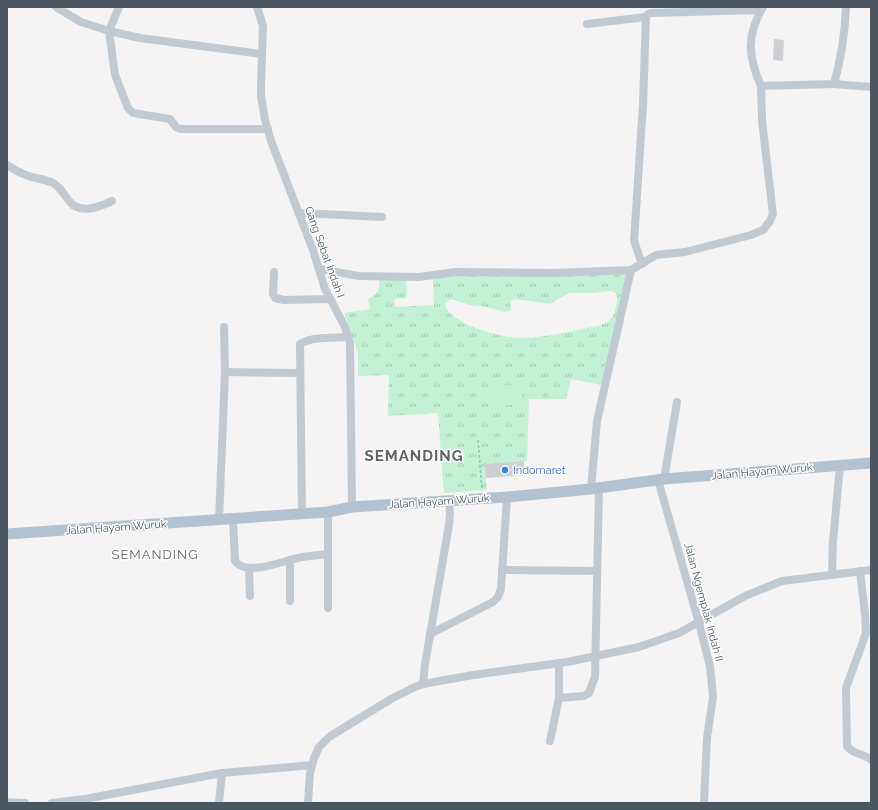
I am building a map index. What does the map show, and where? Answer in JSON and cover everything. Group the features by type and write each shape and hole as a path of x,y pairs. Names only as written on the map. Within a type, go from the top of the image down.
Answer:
{"main road":[{"name":"Jalan Hayam Wuruk","path":"7,534 233,520 328,512 352,507 507,497 661,480 871,463"}],"street":[{"path":"56,7 81,22 140,38 262,54"},
{"path":"119,7 110,31 115,75 128,108 133,113 170,119 176,127 180,129 268,130"},
{"name":"Gang Sebat Indah I","path":"257,7 263,26 261,96 268,130 300,213 330,298 349,337 351,351 352,507"},
{"path":"834,84 840,63 845,31 846,7"},
{"path":"319,269 359,276 419,277 456,272 553,273 631,270 656,255 685,252 751,235 763,230 773,214 762,121 761,86 754,68 750,49 751,33 762,9 651,13 646,17 587,24"},
{"path":"642,264 634,241 643,105 646,17"},
{"path":"761,86 834,84 871,87"},
{"path":"7,165 28,176 48,180 58,186 70,202 79,208 89,209 112,201"},
{"path":"300,213 382,217"},
{"path":"559,698 584,696 589,693 595,677 597,571 595,488 597,421 631,270"},
{"path":"274,272 273,294 275,298 284,300 330,298"},
{"path":"219,521 225,372 224,328"},
{"path":"302,514 299,373 300,344 304,341 312,339 349,337"},
{"path":"225,372 299,373"},
{"path":"661,480 677,402"},
{"path":"832,575 833,542 840,465"},
{"name":"Jalan Ngemplak Indah II","path":"661,480 700,623 710,666 713,697 707,738 704,803"},
{"path":"430,634 493,602 498,597 501,589 507,497"},
{"path":"423,684 449,525 449,501"},
{"path":"328,512 328,608"},
{"path":"233,520 235,561 238,566 243,568 327,554"},
{"path":"290,560 290,600"},
{"path":"249,568 250,596"},
{"path":"502,570 597,571"},
{"path":"308,803 309,781 312,765 319,747 329,737 391,699 423,684 473,675 559,663 639,647 679,633 700,623 745,596 782,581 871,570"},
{"path":"860,571 868,609 866,633 846,688 849,748 871,760"},
{"path":"550,741 559,698 559,663"},
{"path":"52,803 85,799 222,773 312,765"},
{"path":"219,803 222,773"},
{"path":"7,802 26,803"}],"path":[{"path":"478,440 482,498"}],"green space":[{"path":"457,273 627,273 601,385 571,379 566,399 529,399 527,461 485,464 487,490 444,493 438,413 388,416 389,375 358,376 358,352 344,313 370,309 368,299 375,295 378,290 379,275 406,278 407,298 394,299 395,307 434,305 433,277","holes":["611,291 616,293 617,303 615,312 611,319 604,324 547,336 525,338 493,334 481,330 458,320 445,306 446,302 451,299 469,305 487,307 505,312 511,310 510,302 514,299 550,304 569,293"]},
{"path":"492,385 522,385 522,405 492,405"}],"building":[{"path":"774,39 784,40 783,61 773,60"},
{"name":"Indomaret","path":"524,461 525,475 486,478 485,464"}],"place":[{"name":"Indomaret","path":"505,470"}],"district":[{"name":"SEMANDING","path":"414,456"},
{"name":"SEMANDING","path":"155,554"}]}
